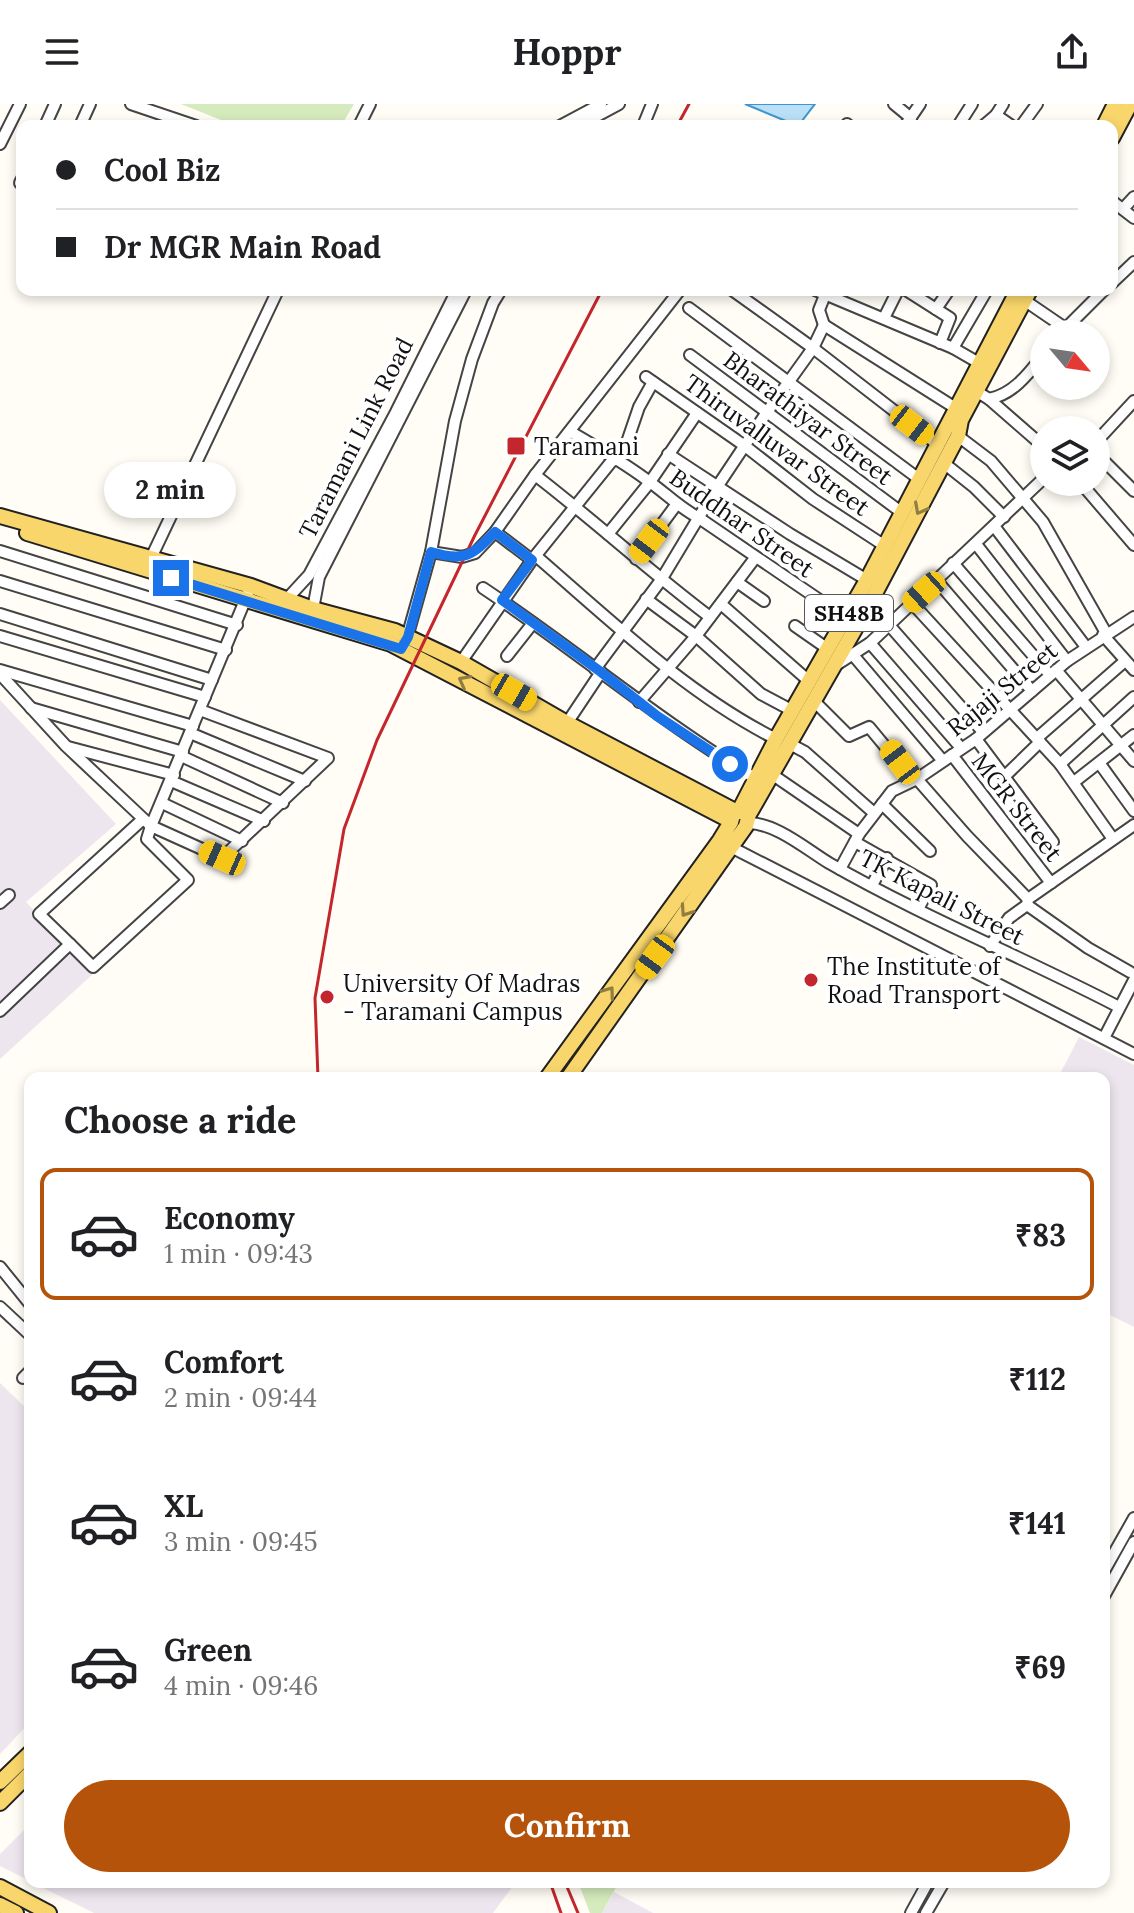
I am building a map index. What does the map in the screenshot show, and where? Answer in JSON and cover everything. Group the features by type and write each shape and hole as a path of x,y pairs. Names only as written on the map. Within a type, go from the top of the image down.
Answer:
{"main road":[{"path":"1118,127 1130,104"},
{"name":"SH48B","path":"773,775 793,711 867,580 957,409 978,392 979,363 1022,296"},
{"name":"SH48B","path":"755,778 815,702 836,665 945,464 958,436 961,420 978,392 1023,296"},
{"path":"0,516 151,558 461,662 739,819"},
{"path":"0,525 395,631 404,643 739,819"},
{"path":"739,819 773,775"},
{"path":"572,1072 725,844 739,819 755,778"},
{"path":"552,1072 725,844"},
{"path":"0,1782 24,1759"},
{"path":"0,1803 24,1779"},
{"path":"1,1891 16,1913"},
{"path":"1,1891 49,1913"}],"street":[{"path":"0,144 20,104"},
{"path":"131,104 178,120"},
{"path":"571,120 601,104"},
{"path":"589,120 619,104"},
{"path":"894,104 906,120"},
{"path":"990,120 1003,104"},
{"path":"996,115 1003,120"},
{"path":"1123,209 1134,197"},
{"path":"1118,205 1134,218"},
{"path":"1118,277 1134,262"},
{"path":"151,558 275,296"},
{"name":"Taramani Link Road","path":"286,600 309,575 454,296"},
{"name":"Taramani Link Road","path":"313,609 319,577 463,296"},
{"path":"404,643 431,552 455,421 467,375 497,296"},
{"path":"431,552 462,557 475,553 495,532 535,475 675,296"},
{"path":"740,296 937,444"},
{"path":"821,296 819,310 824,325 957,409"},
{"path":"832,296 953,348 979,363"},
{"path":"884,318 895,296"},
{"path":"915,296 951,320 940,343"},
{"path":"936,309 945,296"},
{"path":"953,348 983,296"},
{"path":"1027,296 1052,320"},
{"path":"1074,320 1098,296"},
{"path":"689,308 919,479"},
{"path":"567,723 623,631 661,580 717,487 813,348 824,325"},
{"name":"Bharathiyar Street","path":"690,355 901,512"},
{"path":"978,392 997,398 1022,381 1030,371"},
{"name":"Thiruvalluvar Street","path":"616,458 626,445 650,379 813,499 885,546"},
{"path":"978,392 1030,435"},
{"path":"1110,427 1134,401"},
{"path":"608,534 650,482 697,413"},
{"name":"Buddhar Street","path":"571,432 616,458 676,505 846,618"},
{"path":"958,436 991,461 1025,498 1043,522 1105,634 1134,670"},
{"path":"668,454 867,580"},
{"path":"461,662 502,600 616,458"},
{"path":"945,464 1004,517"},
{"path":"1110,467 1134,491"},
{"path":"535,475 710,617"},
{"path":"836,665 870,643 1030,493"},
{"path":"1092,496 1134,545"},
{"path":"636,559 676,505"},
{"path":"994,526 1086,647"},
{"path":"495,532 534,558 668,668 753,728 805,752 874,813"},
{"path":"976,544 1067,661"},
{"path":"0,551 237,625"},
{"path":"639,702 696,636 755,558"},
{"path":"953,563 1053,673 1082,700 1134,761"},
{"path":"0,581 226,650"},
{"path":"937,581 1032,691"},
{"path":"737,582 764,601"},
{"path":"483,588 706,749 755,778"},
{"path":"147,823 147,839 188,880 93,967 39,914 147,823 162,803 249,593"},
{"path":"646,599 696,636 761,694 793,711"},
{"path":"912,603 1060,764 1113,839"},
{"path":"721,604 810,682"},
{"path":"0,614 212,680"},
{"name":"Rajaji Street","path":"840,869 857,838 892,791 979,736 1067,661 1134,617"},
{"path":"507,656 533,623"},
{"path":"889,625 979,736 1004,777 1053,842"},
{"path":"795,626 828,649"},
{"path":"0,636 205,697"},
{"path":"870,643 952,755"},
{"path":"853,655 952,755"},
{"path":"1004,777 1038,740 1125,661"},
{"path":"0,672 66,746 147,823 222,858 328,758 200,710"},
{"path":"0,672 192,730 305,781"},
{"path":"1060,764 1134,697"},
{"path":"815,702 847,735 852,736 869,727 1027,902 1088,948 1132,976 1104,1038"},
{"path":"30,707 182,754 283,803"},
{"path":"1074,782 1134,735"},
{"path":"66,746 172,778 264,821"},
{"name":"MGR Street","path":"952,755 1051,883"},
{"path":"1100,764 1134,811"},
{"path":"773,775 857,838 931,885 918,909"},
{"path":"162,803 242,841"},
{"path":"882,804 930,851"},
{"name":"TK Kapali Street","path":"739,819 771,828 840,869 990,946 1119,1007"},
{"path":"990,946 1009,918 1027,902 1134,825"},
{"path":"725,844 1134,1054"},
{"path":"872,885 887,858"},
{"path":"0,903 9,895"},
{"path":"0,1011 70,944"},
{"path":"0,1268 24,1297"},
{"path":"0,1307 24,1329"},
{"path":"1110,1560 1134,1518"},
{"path":"1110,1585 1134,1542"},
{"path":"911,1913 925,1888"},
{"path":"926,1913 941,1888"}],"shaded area":[{"path":"0,700 116,824 26,902 94,973 0,1059"},
{"path":"1079,1037 1134,1065 1134,1327 1110,1315 1110,1072 1061,1072"},
{"path":"0,1383 24,1406 24,1728 0,1754"},
{"path":"24,1830 24,1878 0,1866 0,1854"},
{"path":"43,1888 512,1888 493,1913 94,1913"},
{"path":"614,1892 653,1913 602,1913"}],"green space":[{"path":"181,104 354,104 345,120 221,120"},
{"path":"580,1888 616,1888 602,1913 590,1913"}],"water":[{"path":"745,104 815,104 803,120 784,120"}],"railway":[{"path":"680,120 689,104"},
{"path":"318,1072 315,998 344,829 377,740 475,535 599,296"},
{"path":"552,1888 561,1913"},
{"path":"568,1888 578,1913"}],"place":[{"name":"Taramani","path":"516,446"},
{"name":"The Institute of Road Transport","path":"811,980"},
{"name":"University Of Madras - Taramani Campus","path":"327,997"}],"route":[{"path":"171,578 401,649 408,637 431,552 462,557 475,553 495,532 532,560 502,600 657,716 730,764"}]}
